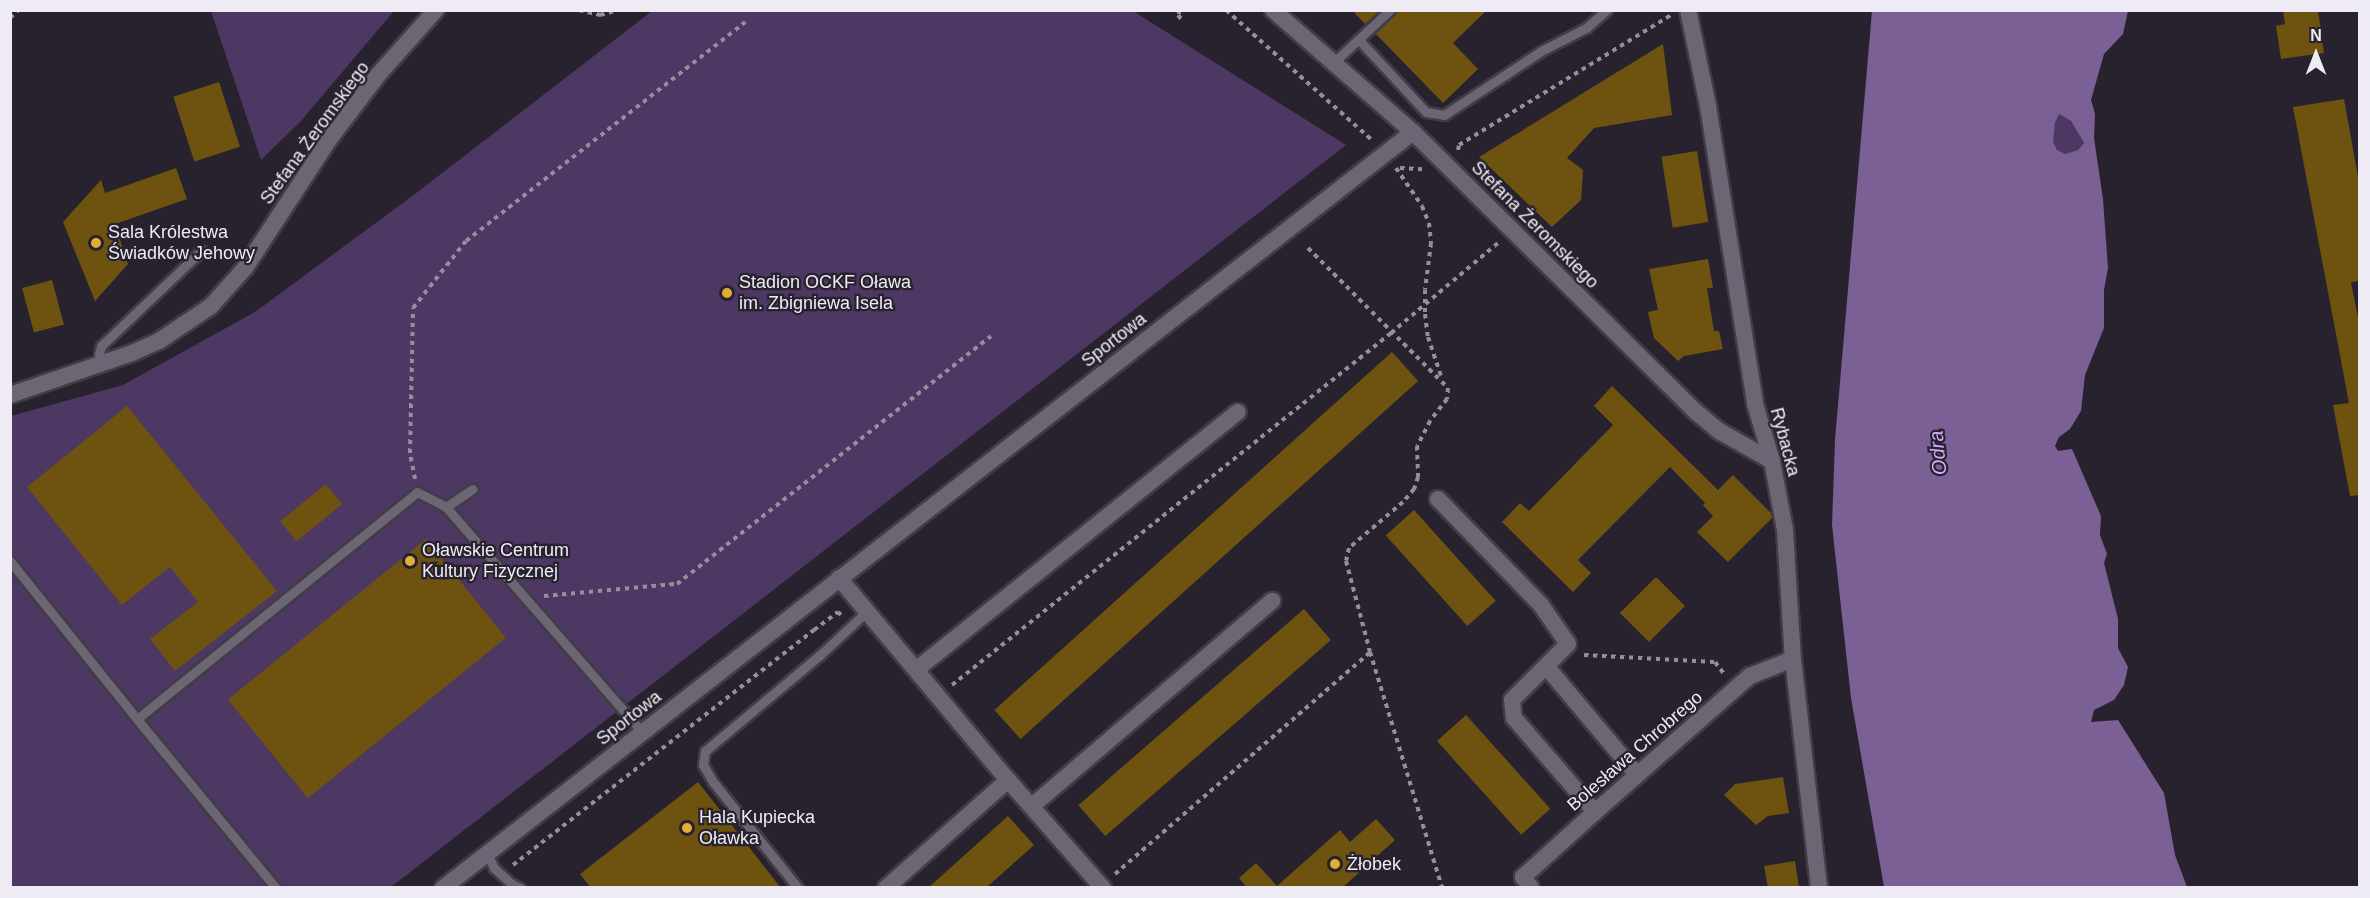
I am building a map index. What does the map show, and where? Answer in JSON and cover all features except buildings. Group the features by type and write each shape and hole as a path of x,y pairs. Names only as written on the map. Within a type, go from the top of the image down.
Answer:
{"street":[{"name":"Stefana Żeromskiego","path":"10,395 104,364 159,341 211,306 228,289 328,141 378,75 436,10"},
{"name":"Stefana Żeromskiego","path":"1273,10 1413,132 1695,411 1719,431 1772,461"},
{"name":"Rybacka","path":"1680,13 1708,106 1755,404 1772,461 1785,530 1793,659 1819,888"},
{"name":"Sportowa","path":"443,888 1413,132"},
{"path":"917,669 1238,412"},
{"path":"1438,499 1540,605 1568,644 1512,700 1514,718 1594,812"},
{"path":"839,578 1099,886"},
{"path":"1032,806 1272,601"},
{"name":"Bolesława Chrobrego","path":"1531,888 1523,877 1594,812 1750,676 1793,659"},
{"path":"1546,666 1637,775"},
{"path":"886,888 1008,780"}],"lane":[{"path":"1334,62 1390,10"},
{"path":"1359,40 1426,111 1444,115 1541,51 1586,28 1607,10"},
{"path":"104,364 99,354 101,346 202,250"},
{"path":"446,507 473,489"},
{"path":"137,719 417,492 446,507 642,732"},
{"path":"10,561 276,888"},
{"path":"798,888 713,782 703,765 705,751 820,655 866,612"},
{"path":"487,853 494,867 512,884 520,888"}],"path":[{"path":"10,18 18,10"},
{"path":"579,10 600,15 618,10"},
{"path":"1180,10 1178,15 1181,19"},
{"path":"1226,10 1371,138"},
{"path":"1457,153 1459,145 1680,13"},
{"path":"417,492 410,453 413,309 466,241 745,22"},
{"path":"1397,169 1422,206 1429,223 1431,243 1425,304 1428,337 1442,380"},
{"path":"940,695 1391,333 1502,240"},
{"path":"1308,248 1448,388 1448,399 1430,421 1417,446 1418,477 1414,489 1403,502 1349,548 1347,553 1347,569 1370,652 1442,888"},
{"path":"527,598 677,584 990,336"},
{"path":"501,874 822,624 838,612 843,617"},
{"path":"1565,646 1577,654 1715,662 1729,680 1750,676"},
{"path":"1121,881 1115,874 1370,652"}],"shaded area":[{"path":"211,10 394,11 301,121 261,160"},
{"name":"Oławskie Centrum Kultury Fizycznej","path":"652,11 1133,11 1346,145 391,887 11,888 11,416 123,385 255,312 415,194"},
{"path":"2059,114 2071,121 2084,143 2078,150 2065,154 2057,151 2052,142"}],"water":[{"name":"Odra","path":"1872,11 2128,11 2123,34 2104,54 2091,100 2095,114 2094,138 2103,199 2108,268 2104,290 2104,328 2085,375 2081,411 2070,429 2059,437 2055,446 2058,451 2072,449 2101,516 2100,535 2107,554 2104,563 2118,619 2118,648 2128,667 2124,685 2114,700 2094,710 2091,722 2118,720 2164,793 2175,855 2187,887 1884,887 1851,698 1832,525 1835,440","holes":["2059,114 2071,121 2084,143 2078,150 2065,154 2057,150 2053,142 2055,123"]}],"place":[{"name":"Sala Królestwa Świadków Jehowy","path":"96,243"},
{"name":"Stadion OCKF Oława im. Zbigniewa Isela","path":"727,293"},
{"name":"Oławskie Centrum Kultury Fizycznej","path":"410,561"},
{"name":"Hala Kupiecka Oławka","path":"687,828"},
{"name":"Żłobek","path":"1335,864"}]}
